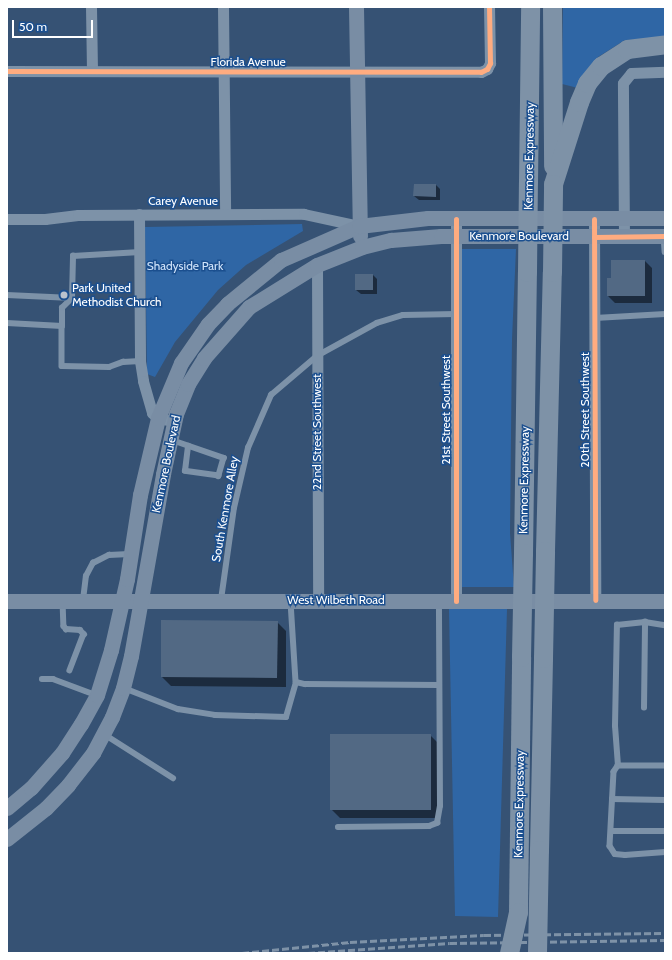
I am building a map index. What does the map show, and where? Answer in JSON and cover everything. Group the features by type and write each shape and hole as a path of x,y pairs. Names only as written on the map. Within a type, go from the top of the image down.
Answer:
{"highway":[{"name":"Kenmore Expressway","path":"509,953 518,912 530,7"},
{"name":"Kenmore Expressway","path":"537,953 552,272 552,7"},
{"path":"552,184 578,102 587,83 600,66 628,49 665,44"},
{"path":"518,912 518,953"}],"main road":[{"path":"356,7 359,226 362,247"},
{"name":"Kenmore Boulevard","path":"7,808 31,788 62,753 97,695 109,657 140,496 158,418 181,364 208,324 227,304 281,260 359,226 410,220 665,218"},
{"name":"Kenmore Boulevard","path":"7,839 57,797 93,753 104,733 123,688 142,600 169,439 174,421 188,384 215,343 232,323 249,307 317,265 362,247 391,240 456,236 624,238 665,236"},
{"name":"West Wilbeth Road","path":"7,601 318,599 439,601 665,601"}],"street":[{"path":"91,7 92,71"},
{"path":"223,7 225,214"},
{"name":"Florida Avenue","path":"7,71 481,72 488,69 489,7"},
{"path":"624,238 623,92 626,77 635,72 665,72"},
{"path":"139,214 140,361 146,396 152,412 158,418 174,421"},
{"name":"Carey Avenue","path":"7,219 45,219 78,215 304,214 359,226"},
{"name":"21st Street Southwest","path":"456,219 456,601"},
{"name":"20th Street Southwest","path":"594,219 595,600"},
{"name":"22nd Street Southwest","path":"317,265 318,599"}],"lane":[{"path":"665,236 665,252"},
{"path":"140,252 116,253 111,256 72,256 72,298 62,308 62,366 109,366 123,362 140,361"},
{"path":"7,295 72,298"},
{"name":"South Kenmore Alley","path":"221,600 234,508 248,448 271,395 317,356 377,323 403,315 456,314"},
{"path":"595,318 665,314"},
{"path":"7,323 62,326"},
{"path":"169,439 224,458 219,476 185,470 188,446"},
{"path":"83,601 86,576 92,564 109,555 130,554"},
{"path":"123,688 178,709 215,715 286,717 296,682 291,599"},
{"path":"63,601 64,626 66,629 80,630 84,634 70,670"},
{"path":"338,827 430,826 437,823 440,806 439,601"},
{"path":"665,625 645,622 624,622 616,624 615,726 618,766 614,772 610,846 615,854 665,852"},
{"path":"644,708 645,622"},
{"path":"42,679 53,679 97,695"},
{"path":"296,682 439,685"},
{"path":"104,733 173,778"},
{"path":"618,766 665,766"},
{"path":"612,799 665,800"},
{"path":"611,831 665,831"}],"green space":[{"path":"563,7 665,7 665,39 625,40 598,57 578,88 562,84"},
{"name":"Shadyside Park","path":"302,224 303,231 246,265 218,290 175,342 155,377 147,374 145,227"},
{"path":"461,249 516,249 512,339 510,533 514,587 461,587"},
{"path":"449,609 507,609 498,917 455,916"}],"building":[{"path":"414,184 436,184 436,197 413,196"},
{"path":"611,260 645,260 645,296 607,296 607,278 611,278"},
{"path":"355,274 373,274 373,290 355,290"},
{"path":"161,620 278,621 277,678 161,677"},
{"path":"330,734 431,734 431,810 330,810"}],"railway":[{"path":"242,953 350,942 484,935 665,933"},
{"path":"308,953 450,943 665,940"}],"cycle path":[{"path":"7,71 481,72 487,69 490,63 489,7"},
{"path":"456,219 456,601"},
{"path":"594,219 595,600"},
{"path":"594,237 665,236"}],"place":[{"name":"Park United Methodist Church","path":"64,295"}]}
